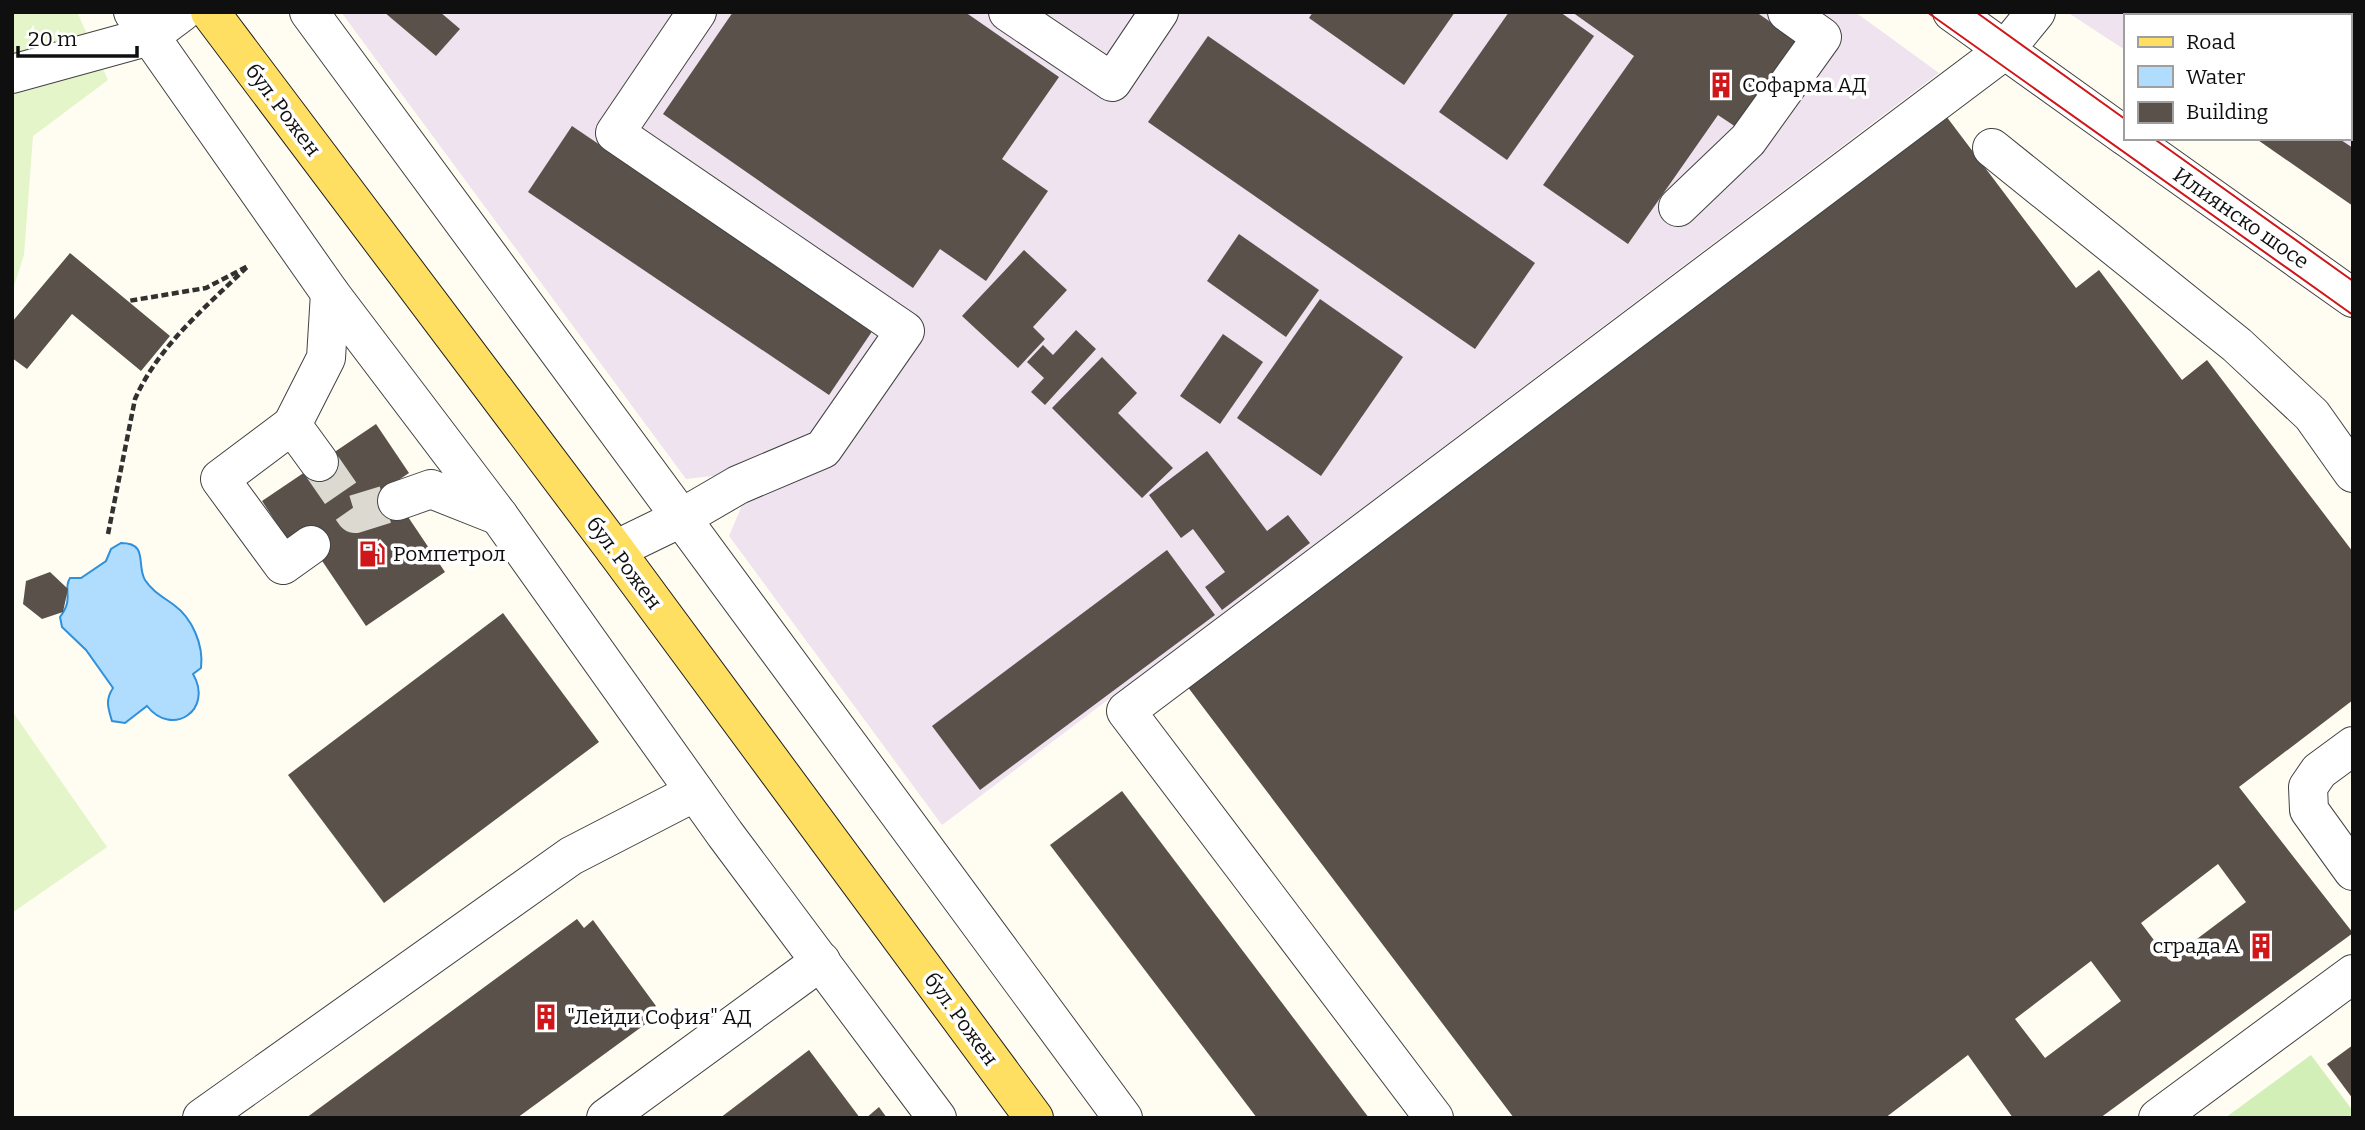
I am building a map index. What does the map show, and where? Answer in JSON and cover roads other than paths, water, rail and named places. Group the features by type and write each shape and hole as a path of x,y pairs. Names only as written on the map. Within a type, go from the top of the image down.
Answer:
{"main road":[{"name":"бул. Рожен","path":"210,12 615,550 1034,1118"}],"street":[{"path":"12,75 141,24 181,12"},
{"path":"309,12 1123,1118"},
{"path":"615,550 682,517 738,485 823,449 905,331 615,133 697,12"},
{"path":"1008,12 1112,82 1159,12"},
{"path":"1678,207 1748,140 1822,37 1787,12"},
{"name":"Илиянско шосе","path":"1952,12 2124,135"},
{"path":"1434,1118 1126,711 2005,50 2035,12"},
{"path":"141,24 330,293 499,516 695,792 937,1118"},
{"name":"Илиянско шосе","path":"2131,140 2353,298"},
{"path":"1992,148 2237,345 2312,415 2353,473"},
{"path":"311,545 283,565 220,479 292,425 326,358 330,293"},
{"path":"292,425 319,462"},
{"path":"397,501 431,489 499,516"},
{"path":"2353,746 2319,771 2308,787 2309,810 2353,871"},
{"path":"202,1118 571,856 695,792"},
{"path":"606,1118 821,961"},
{"path":"2158,1118 2353,974"}],"water":[{"path":"121,543 130,544 139,551 145,580 154,591 180,610 199,641 201,668 193,674 198,687 198,699 187,716 168,720 147,706 125,723 112,721 108,700 113,688 86,650 62,627 60,617 67,604 70,578 81,578 106,561 111,549"}],"tunnel":[{"path":"319,462 355,514 397,501"}],"tram line":[{"path":"1927,12 2353,315"},
{"path":"1976,12 2124,118"},
{"path":"2156,140 2353,281"}],"place":[{"name":"Софарма АД","path":"1721,85"},
{"name":"Ромпетрол","path":"372,554"},
{"name":"сграда А","path":"2261,946"},
{"name":"\"Лейди София\" АД","path":"546,1017"}]}
